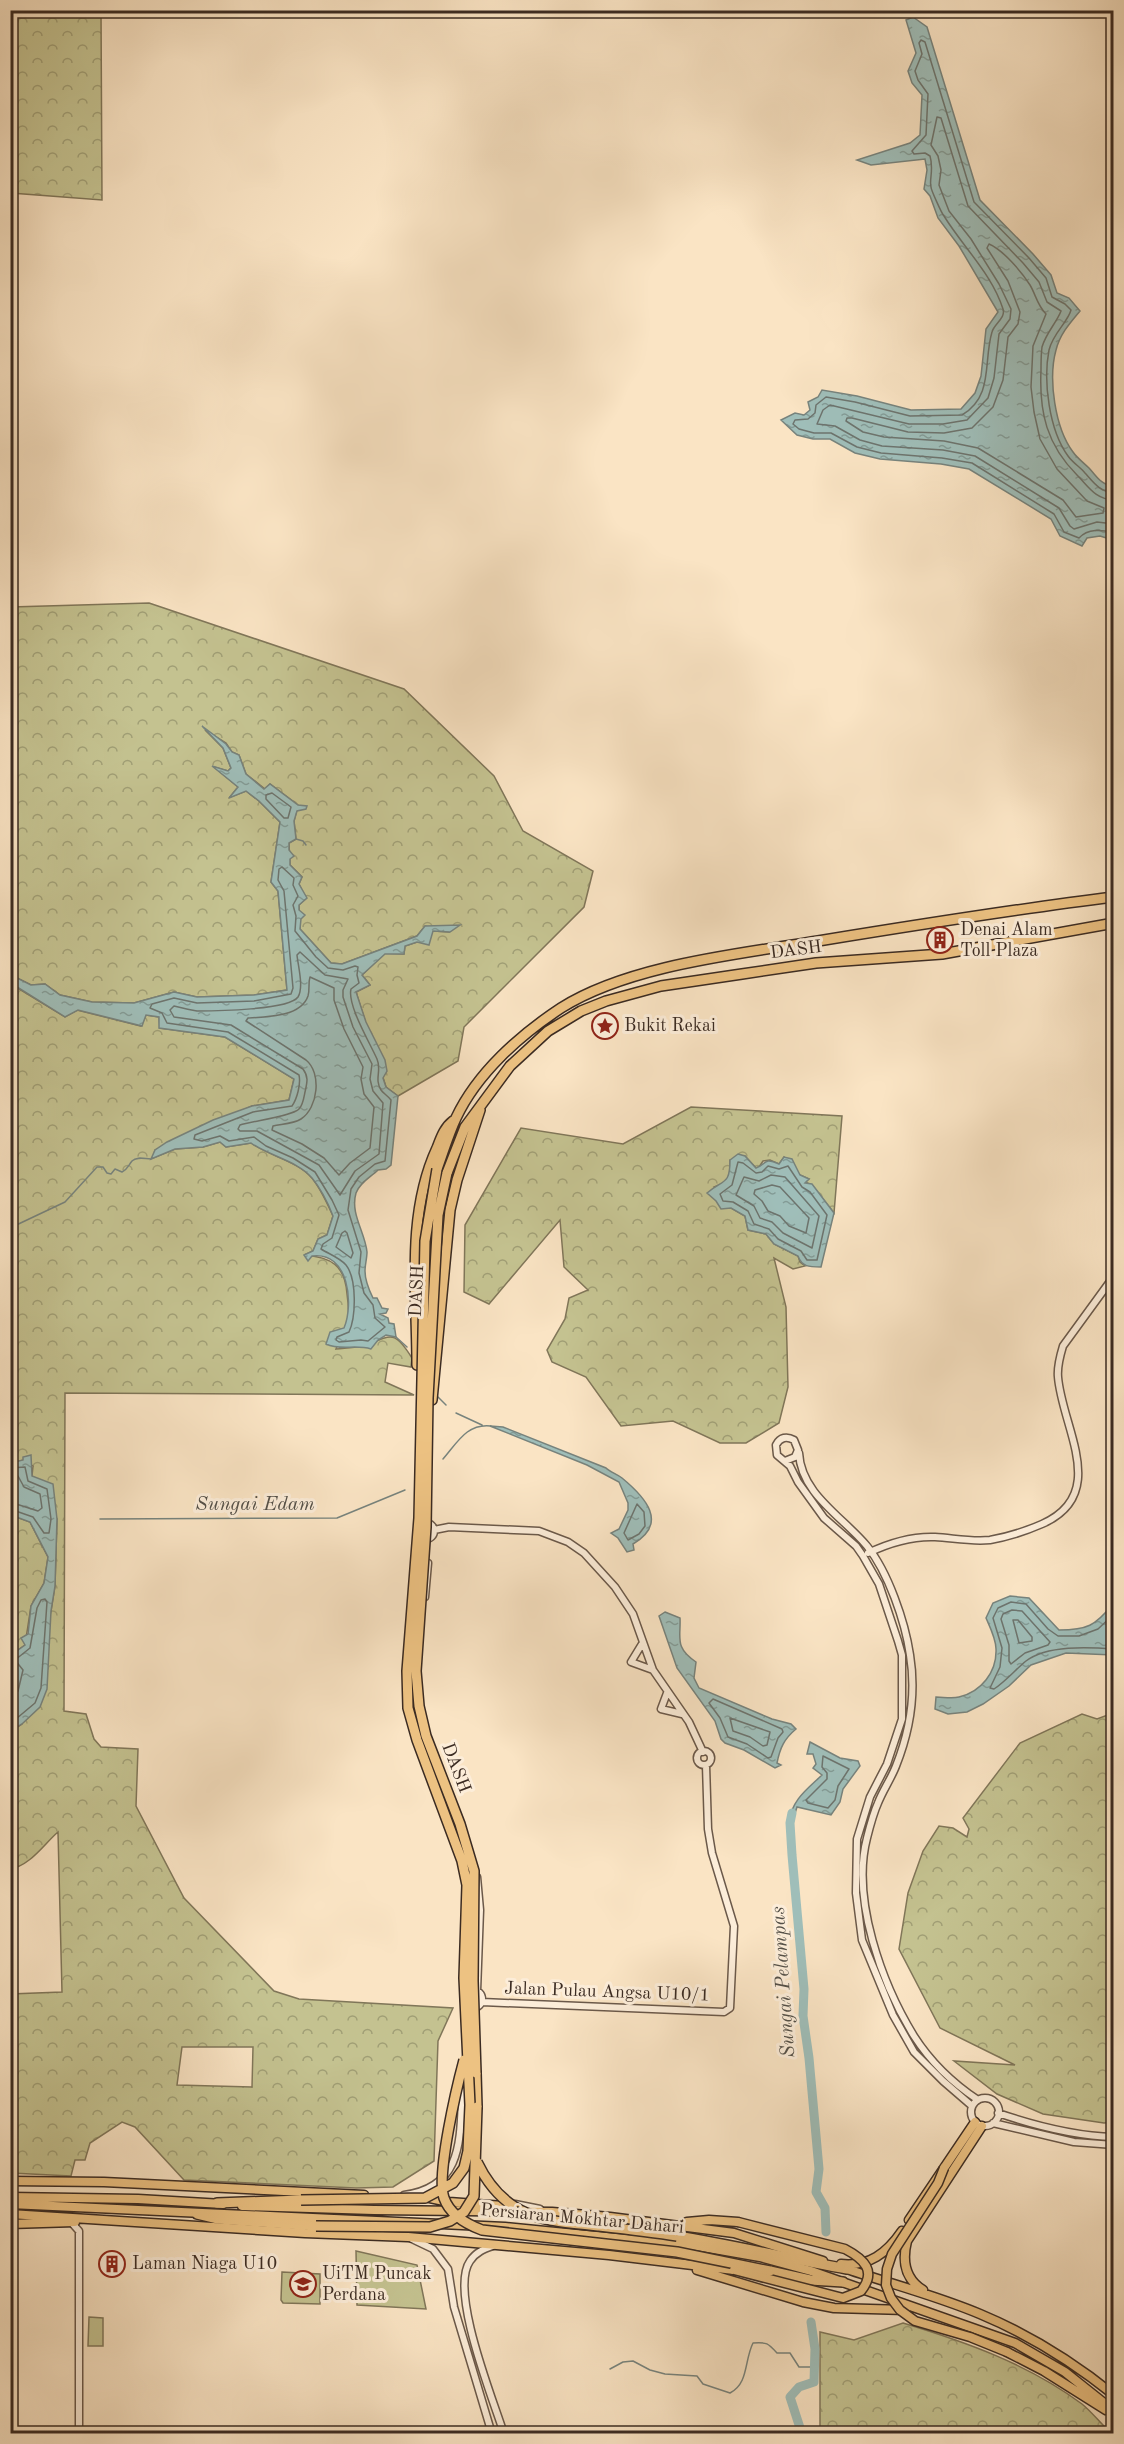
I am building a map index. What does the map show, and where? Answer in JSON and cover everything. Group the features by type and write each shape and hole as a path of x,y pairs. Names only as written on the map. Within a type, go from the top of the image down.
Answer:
{"highway":[{"name":"DASH","path":"466,2048 464,1978 467,1885 462,1861 417,1740 408,1708 407,1671 419,1518 424,1241 437,1170 456,1119 484,1076 509,1049 534,1028 592,992 621,981 698,961 949,920 1113,897"},
{"name":"DASH","path":"197,2214 218,2219 316,2226 419,2227 440,2225 450,2221 464,2212 474,2196 477,2116 473,1981 474,1871 463,1833 426,1736 418,1706 416,1671 426,1527 428,1398 438,1215 447,1173 465,1126 510,1066 548,1031 582,1011 632,993 816,963 942,954 1113,923"},
{"path":"431,1404 450,1210 457,1180 483,1102"},
{"path":"417,1365 415,1234 419,1199 430,1162 446,1128 456,1119"},
{"path":"217,2204 425,2198 453,2182 464,2168 470,2134 466,2048"},
{"path":"466,2048 441,2175 444,2198 451,2211 462,2221 482,2229 677,2252 810,2280 843,2282"},
{"path":"476,2159 486,2179 500,2197 529,2215 555,2222 677,2235 847,2269"}],"main road":[{"path":"826,2262 851,2265 869,2261 884,2254 902,2232 934,2180 978,2123"},
{"path":"936,2298 912,2284 905,2263 907,2241 978,2123"},
{"path":"944,2168 938,2183 892,2254 887,2269 886,2284 891,2298 900,2310 915,2321 970,2337 1007,2352 1044,2371 1113,2413"},
{"path":"11,2182 104,2182 426,2197 449,2202 552,2212"},
{"name":"Persiaran Mokhtar Dahari","path":"10,2197 374,2210 552,2212 672,2223 734,2233 979,2313 1039,2343 1086,2373 1113,2395"},
{"name":"Persiaran Mokhtar Dahari","path":"10,2204 441,2223 697,2246 811,2271 1015,2343 1065,2372 1113,2413"},
{"path":"10,2214 305,2233 408,2237 496,2245 734,2270 843,2298 861,2291 868,2277 867,2268 859,2256 846,2249 738,2222 709,2220 672,2223"},
{"path":"10,2224 123,2221"},
{"path":"673,2264 803,2302 834,2308 910,2309 934,2313"}],"street":[{"path":"862,1556 911,1538 990,1540 1029,1529 1051,1520 1065,1510 1073,1497 1079,1479 1077,1456 1058,1378 1060,1354 1063,1346 1113,1276"},
{"path":"394,2196 413,2193 436,2185 446,2176 456,2158 467,2007 463,2000 468,1991 472,1906 463,1860 420,1744 411,1708 409,1685 412,1623 421,1536 419,1529 421,1526 417,1365"},
{"path":"431,1404 429,1524 434,1530"},
{"path":"972,2106 914,2052 894,2015 862,1940 856,1893 857,1839 870,1797 887,1764 902,1719 902,1655 879,1584 856,1546 824,1518 808,1498 785,1461 779,1458 775,1452 780,1439 787,1437 794,1440 801,1472 812,1490 870,1552 885,1576 897,1606 910,1655 912,1697 910,1720 896,1766 877,1804 867,1840 864,1888 871,1942 895,1999 915,2037 950,2078 978,2100"},
{"path":"785,1461 795,1457 798,1450"},
{"path":"421,1526 429,1524"},
{"path":"434,1530 449,1527 521,1528 539,1531 568,1542 600,1569 622,1597 633,1614 653,1670 682,1714"},
{"path":"434,1530 434,1534 429,1538 419,1661 420,1693 430,1737 474,1856 480,1911 477,1991"},
{"path":"421,1536 429,1538"},
{"path":"642,1644 631,1662 653,1670"},
{"path":"667,1693 662,1709 682,1714"},
{"name":"Jalan Pulau Angsa U10/1","path":"482,2002 724,2012 730,2008 734,1926 711,1845 706,1807 706,1765 711,1760 711,1756 703,1752 700,1742 682,1714"},
{"path":"468,1991 477,1991 482,1996 482,2002 476,2008 474,2132 483,2178 495,2195 504,2202 552,2212"},
{"path":"467,2007 476,2008"},
{"path":"993,2123 998,2113 997,2106 992,2100 985,2098 978,2100 972,2106 971,2113 978,2123 993,2123 1074,2142 1113,2145"},
{"path":"998,2113 1047,2128 1113,2137"},
{"path":"71,2222 79,2231 79,2433"},
{"path":"408,2237 433,2249 447,2269 454,2307 492,2432"},
{"path":"496,2245 481,2250 467,2267 465,2308 504,2433"}],"green space":[{"path":"10,11 101,11 102,200 11,193"},
{"path":"149,603 404,689 494,776 523,831 593,871 584,907 464,1027 458,1061 398,1096 386,1087 356,992 370,985 362,975 385,953 404,954 405,946 417,942 433,931 450,932 425,926 417,936 342,964 331,963 300,929 299,905 306,898 299,884 302,877 290,865 289,843 296,839 294,821 298,805 270,784 265,789 246,774 239,755 232,752 226,743 205,730 223,748 231,768 228,771 214,767 238,787 230,797 246,791 280,822 271,882 278,891 287,990 254,995 197,997 174,992 134,1003 92,1002 60,995 45,984 31,985 11,975 11,607"},
{"path":"16,987 65,1017 77,1010 141,1026 146,1015 159,1017 160,1028 225,1037 294,1079 289,1100 252,1106 155,1150 153,1158 175,1149 203,1147 220,1142 226,1147 251,1143 306,1172 324,1196 333,1216 327,1235 318,1239 313,1251 304,1255 322,1258 335,1264 340,1269 346,1284 348,1317 336,1349 361,1346 390,1337 400,1342 412,1358 411,1367 388,1363 385,1382 414,1395 65,1393 64,1711 86,1714 94,1739 101,1747 138,1749 136,1806 184,1898 274,1991 299,1999 453,2008 438,2041 434,2161 393,2187 356,2188 184,2180 135,2127 122,2122 90,2143 85,2160 75,2160 71,2176 11,2173 10,1994 62,1992 58,1832 24,1864 10,1869 11,1731 22,1724 51,1611 55,1586 57,1519 32,1476 33,1466 24,1460 11,1463 10,991","holes":["182,2047 253,2047 252,2087 177,2085"]},
{"path":"691,1107 842,1116 834,1213 812,1185 805,1182 809,1179 800,1175 784,1157 779,1164 770,1160 763,1161 756,1168 745,1156 730,1160 730,1173 726,1182 714,1187 731,1208 745,1216 748,1230 766,1234 774,1244 798,1256 800,1262 805,1266 793,1269 774,1258 786,1307 788,1387 779,1423 746,1443 720,1443 673,1421 621,1426 586,1377 552,1362 547,1350 565,1319 569,1298 588,1290 564,1267 560,1220 489,1304 464,1292 465,1225 521,1128 623,1144"},
{"path":"11,1515 30,1522 48,1557 44,1583 31,1606 25,1645 11,1655"},
{"path":"1113,1713 1114,2122 1104,2123 1043,2114 997,2094 954,2061 1015,2065 940,2028 899,1949 908,1893 923,1851 939,1826 953,1828 967,1837 969,1829 963,1818 1020,1743 1082,1714 1097,1719"},
{"path":"356,2251 417,2265 426,2309 357,2305"},
{"path":"282,2272 320,2274 320,2304 283,2303 281,2300"},
{"path":"89,2317 103,2318 103,2346 88,2346"},
{"path":"903,2323 973,2346 1040,2377 1082,2404 1111,2433 820,2433 820,2332 854,2340"}],"water":[{"path":"913,17 927,27 980,200 1051,275 1057,293 1069,298 1080,311 1069,324 1056,350 1053,375 1055,403 1062,430 1073,452 1100,480 1113,487 1113,540 1100,536 1087,538 1082,546 1060,536 1051,519 969,469 941,464 880,459 855,453 830,439 813,439 797,435 781,420 795,413 804,415 810,410 808,402 818,397 822,390 857,396 911,410 961,409 975,393 981,376 986,329 998,312 959,246 938,218 930,196 924,189 927,170 925,159 871,165 857,160 910,143 920,135 922,95 912,83 908,71 916,53 906,20"},
{"path":"202,726 226,744 232,752 239,755 246,774 264,789 270,784 298,805 307,806 306,809 297,811 294,821 296,839 289,843 289,850 294,856 290,859 290,865 302,877 299,884 307,898 299,905 299,910 305,915 301,919 300,929 331,963 342,964 417,936 425,926 460,925 450,932 433,931 429,945 417,942 405,946 404,954 385,954 362,975 370,985 356,992 366,1022 385,1060 387,1071 383,1078 386,1087 398,1096 391,1165 386,1169 378,1170 363,1183 356,1193 355,1201 356,1216 367,1252 365,1271 368,1284 373,1298 377,1298 382,1308 388,1309 386,1313 380,1314 388,1318 389,1323 394,1324 396,1337 386,1335 378,1340 371,1349 326,1344 330,1332 344,1328 347,1318 348,1293 346,1281 334,1262 324,1257 312,1256 308,1261 304,1255 313,1251 318,1239 327,1235 333,1216 321,1191 306,1172 251,1143 226,1147 220,1142 203,1147 175,1149 151,1159 155,1150 167,1142 213,1120 252,1106 289,1100 294,1079 225,1037 159,1028 159,1017 146,1015 142,1026 78,1010 65,1017 17,987 11,991 11,975 31,985 45,984 60,995 92,1002 134,1003 174,992 197,997 254,995 287,990 278,891 271,882 280,822 246,791 229,798 238,787 212,766 228,771 231,768 223,748"},
{"path":"738,1154 745,1156 756,1168 768,1161 779,1164 784,1157 792,1159 800,1175 809,1179 805,1183 812,1184 834,1213 821,1267 804,1264 798,1256 774,1244 766,1234 748,1230 745,1216 731,1208 721,1209 707,1193 727,1178 730,1160"},
{"path":"490,1426 503,1427 606,1468 622,1478 638,1493 650,1510 650,1528 633,1544 634,1550 627,1552 618,1538 611,1533 619,1529 628,1510 628,1503 619,1482 587,1465"},
{"path":"31,1455 32,1476 53,1484 57,1519 55,1586 51,1611 47,1689 40,1707 11,1731 11,1694 17,1670 11,1668 11,1655 25,1645 21,1638 28,1634 31,1606 44,1583 48,1557 30,1522 11,1515 11,1463"},
{"path":"1010,1596 1029,1598 1059,1630 1084,1628 1095,1622 1113,1604 1113,1655 1066,1653 1031,1665 1009,1686 967,1712 948,1714 935,1709 936,1697 953,1698 974,1691 991,1673 996,1649 986,1618 993,1603"},
{"path":"665,1612 680,1618 680,1642 684,1652 696,1662 694,1678 699,1688 772,1719 791,1724 796,1729 788,1736 781,1748 777,1763 781,1765 775,1768 721,1739 715,1721 677,1668 659,1616"},
{"path":"810,1742 840,1758 858,1761 860,1766 843,1789 840,1802 831,1815 797,1807 792,1823 788,1823 796,1801 822,1775 813,1768 816,1764 813,1754 807,1754"}],"waterway":[{"path":"296,839 303,841 306,845"},
{"path":"10,1228 65,1202 97,1167 103,1167 107,1173 111,1174 115,1169 124,1171 136,1159 151,1159"},
{"path":"396,1337 407,1347"},
{"path":"438,1397 446,1405"},
{"path":"456,1413 482,1425"},
{"name":"Sungai Edam","path":"443,1459 463,1435 475,1428 491,1426"},
{"name":"Sungai Edam","path":"100,1519 337,1518 405,1490"},
{"name":"Sungai Pelampas","path":"792,1813 790,1823 804,1989 803,2016 819,2169 816,2192 825,2208 826,2232"},
{"path":"802,2434 790,2397 799,2387 814,2382 815,2349 811,2322"},
{"path":"610,2369 623,2362 633,2361 650,2370 665,2374 697,2376 703,2384 730,2393 736,2389 743,2378 753,2343 767,2344 777,2353 790,2353 799,2367 813,2367"}],"place":[{"name":"Denai Alam Toll Plaza","path":"940,940"},
{"name":"Bukit Rekai","path":"605,1026"},
{"name":"Laman Niaga U10","path":"112,2264"},
{"name":"UiTM Puncak Perdana","path":"303,2284"}]}
